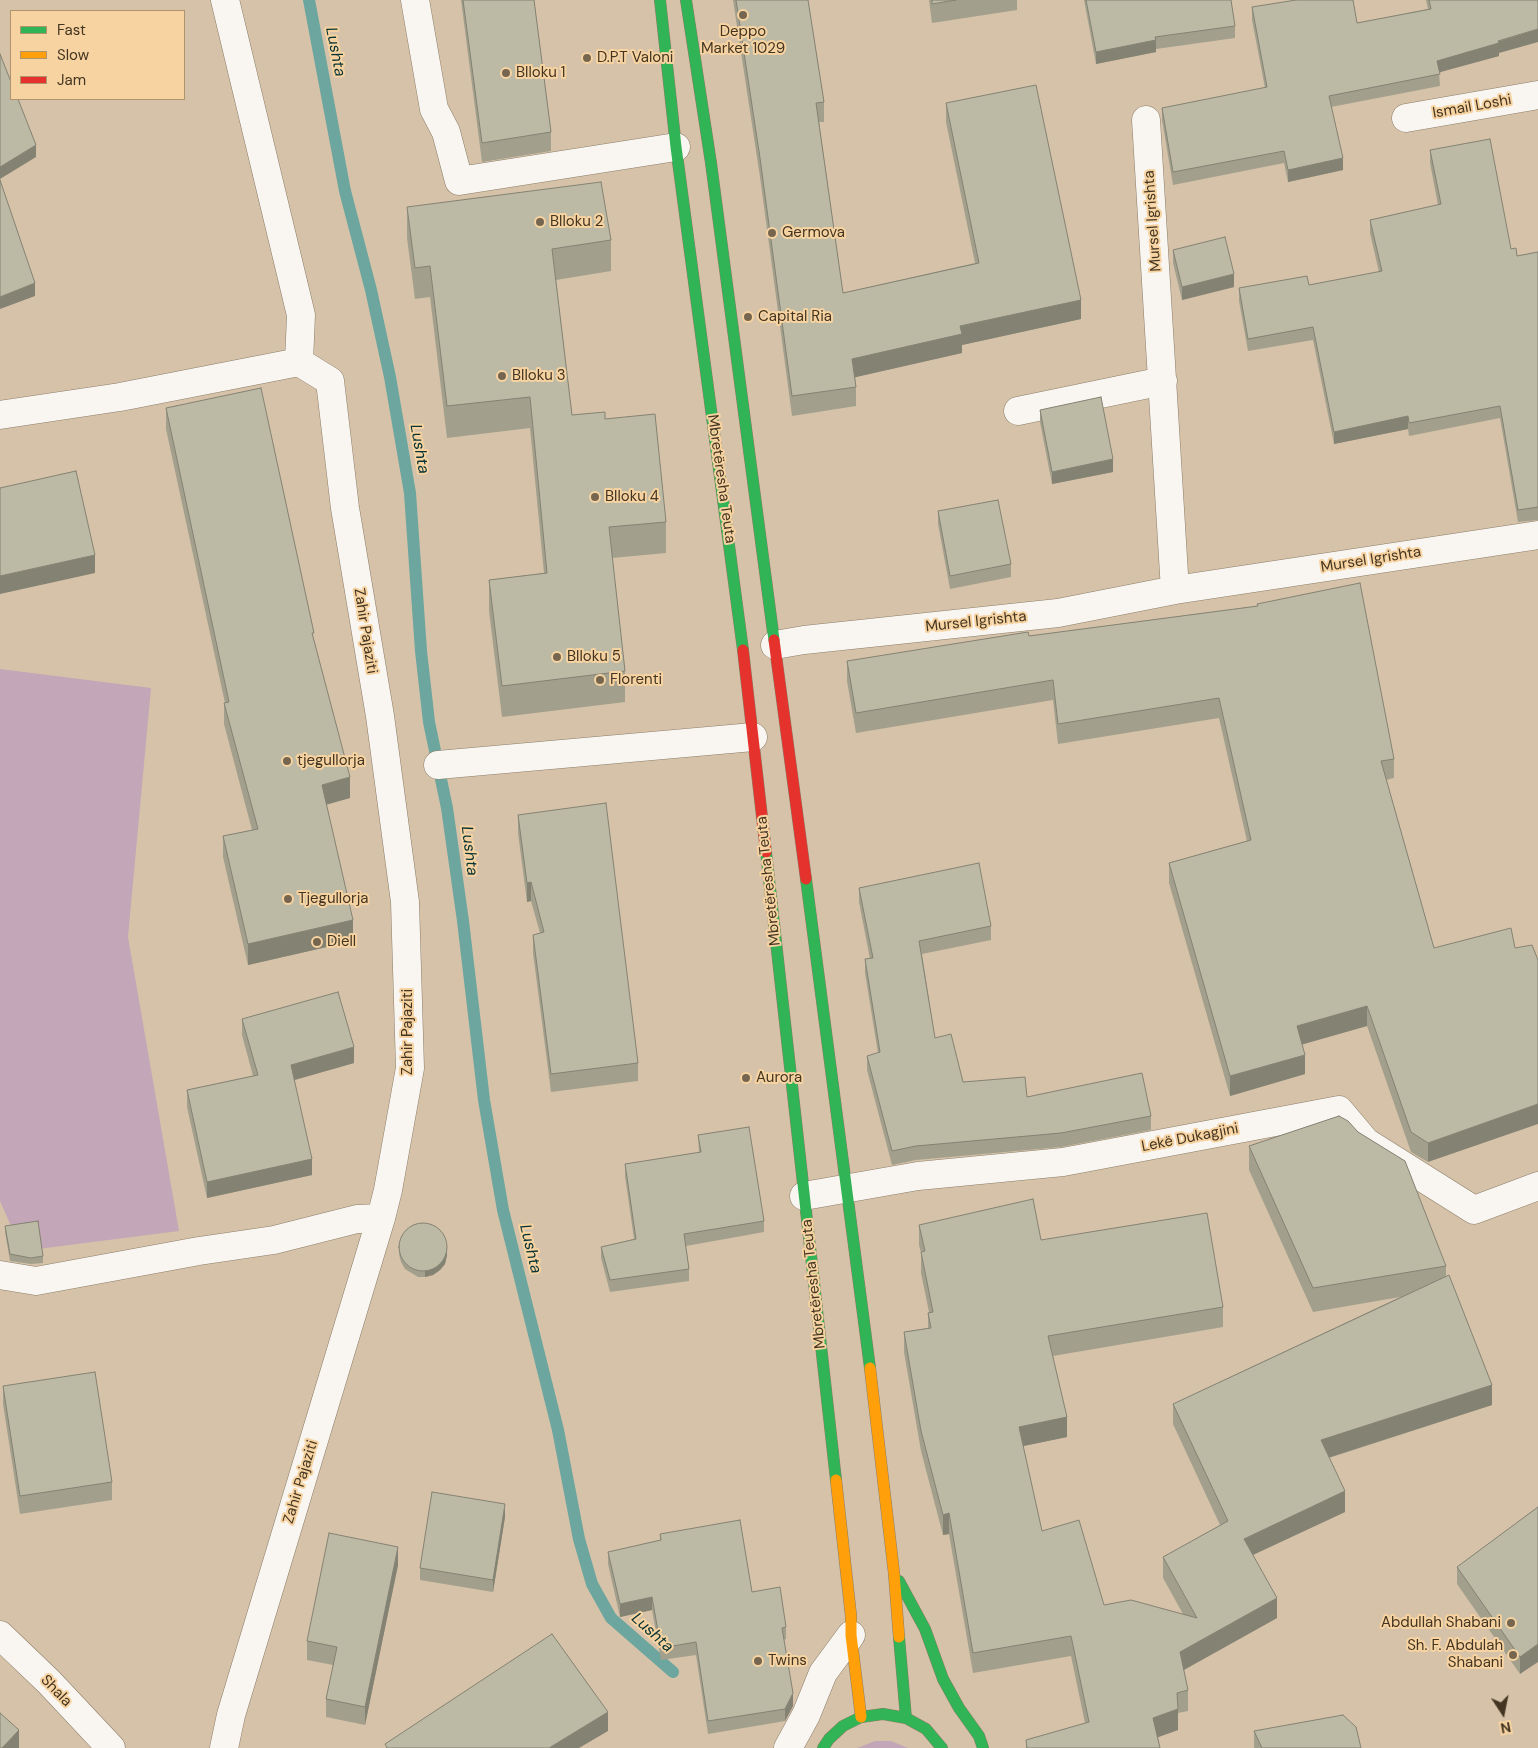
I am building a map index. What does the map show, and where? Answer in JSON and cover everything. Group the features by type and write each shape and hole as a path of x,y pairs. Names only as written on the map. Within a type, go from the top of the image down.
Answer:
{"main road":[{"name":"Mbretëresha Teuta","path":"660,0 676,147 733,565 754,737 851,1616 851,1635 860,1717"},
{"path":"686,0 711,163 847,1188 894,1574 906,1718"},
{"path":"894,1574 925,1629 943,1679 959,1708 979,1736 983,1748"},
{"path":"822,1748 828,1739 843,1726 860,1717 883,1714 906,1718 926,1729 942,1748"}],"street":[{"path":"0,415 120,397 299,362 302,315 225,0"},
{"path":"415,0 434,109 446,132 459,180 676,147"},
{"name":"Ismail Loshi","path":"1406,118 1538,95"},
{"name":"Mursel Igrishta","path":"1146,120 1175,590"},
{"name":"Zahir Pajaziti","path":"224,1748 234,1706 381,1218 388,1190 410,1068 405,902 380,716 345,508 330,381 299,362"},
{"path":"1018,411 1163,381"},
{"name":"Mursel Igrishta","path":"775,645 804,640 1058,613 1175,590 1538,535"},
{"path":"438,765 754,737"},
{"name":"Lekë Dukagjini","path":"804,1196 918,1176 1063,1162 1339,1110 1366,1142 1474,1210 1538,1186"},
{"path":"0,1275 36,1281 199,1251 274,1240 357,1219 381,1218"},
{"name":"Shala","path":"0,1635 49,1682 111,1748"},
{"path":"788,1748 806,1715 824,1673 851,1635"}],"shaded area":[{"path":"0,669 151,688 128,937 179,1231 22,1251 0,1201"},
{"path":"875,1741 891,1741 908,1748 857,1748"}],"building":[{"name":"Blloku 1","path":"463,0 534,0 551,132 482,143"},
{"path":"736,0 808,0 824,102 816,103 843,293 979,263 946,103 1036,85 1081,300 960,326 962,334 852,359 856,387 792,396 760,158"},
{"path":"932,0 956,0 932,4"},
{"path":"1086,0 1231,0 1235,26 1155,37 1156,40 1096,52"},
{"path":"1296,0 1353,0 1357,23 1431,9 1429,0 1538,0 1538,29 1498,41 1499,43 1437,61 1440,74 1329,96 1343,158 1288,170 1284,151 1173,172 1162,108 1267,87 1252,7"},
{"path":"0,54 10,79 10,100 18,100 36,145 0,167"},
{"path":"1490,139 1511,249 1516,248 1517,256 1538,252 1538,507 1518,510 1500,406 1409,423 1408,416 1334,432 1313,327 1248,339 1239,288 1307,276 1309,285 1382,271 1370,220 1441,204 1430,150"},
{"path":"0,180 35,283 0,297"},
{"path":"601,182 611,240 552,249 572,415 605,412 605,419 655,414 666,522 609,527 625,671 502,686 489,580 547,573 530,397 447,406 430,266 415,268 407,207"},
{"path":"1225,237 1234,274 1182,287 1173,250"},
{"path":"261,388 314,633 312,633 350,777 322,785 353,920 248,944 223,836 258,829 224,703 229,702 166,408"},
{"path":"1101,397 1113,459 1052,472 1040,410"},
{"path":"76,471 95,555 0,576 0,488"},
{"path":"998,500 1011,564 950,576 938,511"},
{"path":"1360,583 1394,759 1381,761 1434,948 1511,928 1515,948 1532,945 1538,960 1538,1104 1428,1143 1411,1132 1367,1006 1297,1026 1305,1055 1230,1076 1169,863 1251,840 1219,698 1058,724 1053,680 856,713 847,661 1028,632 1029,636 1258,606 1257,604"},
{"path":"606,803 638,1063 551,1074 533,935 544,932 531,882 527,883 518,815"},
{"path":"979,863 991,926 919,941 935,1038 951,1034 963,1082 1025,1077 1027,1097 1142,1073 1151,1116 1061,1133 916,1146 892,1151 867,1056 880,1052 865,959 873,958 859,888"},
{"path":"338,992 354,1047 291,1065 312,1159 207,1182 187,1090 258,1075 242,1019"},
{"path":"1339,1116 1348,1121 1358,1132 1405,1161 1446,1266 1313,1288 1249,1146"},
{"path":"749,1127 764,1221 684,1234 689,1269 610,1280 601,1247 636,1239 625,1164 701,1152 698,1135"},
{"path":"1033,1199 1041,1240 1207,1213 1223,1307 1048,1336 1067,1417 1019,1427 1042,1531 1079,1520 1104,1605 1131,1600 1197,1618 1163,1557 1228,1521 1173,1404 1449,1275 1492,1385 1321,1440 1345,1491 1244,1539 1277,1598 1180,1652 1188,1690 1177,1693 1178,1709 1153,1718 1160,1748 1027,1748 1026,1740 1089,1722 1071,1636 973,1653 949,1513 943,1515 921,1431 904,1332 931,1328 928,1313 933,1312 921,1252 925,1251 919,1225"},
{"path":"38,1221 43,1256 31,1258 10,1254 5,1226"},
{"path":"423,1223 432,1225 440,1230 445,1238 447,1247 445,1256 440,1264 432,1269 423,1271 414,1269 406,1264 401,1256 399,1247 401,1238 406,1230 414,1225"},
{"path":"95,1372 112,1482 20,1496 3,1386"},
{"path":"432,1492 505,1504 493,1580 420,1568"},
{"name":"Abdullah Shabani","path":"1538,1507 1538,1644 1520,1657 1457,1567"},
{"path":"740,1520 752,1592 780,1587 786,1627 782,1628 793,1693 785,1709 708,1721 696,1642 661,1648 652,1597 620,1604 608,1552 661,1540 660,1534"},
{"path":"329,1533 398,1547 365,1707 326,1699 337,1647 307,1641"},
{"path":"552,1634 608,1712 549,1748 387,1748 385,1744"},
{"path":"0,1713 19,1730 2,1748 0,1748"},
{"path":"1343,1715 1356,1727 1361,1748 1262,1748 1254,1731"}],"waterway":[{"name":"Lushta","path":"309,0 345,191 371,290 390,377 410,493 421,651 429,722 447,808 463,921 484,1100 503,1210 558,1430 579,1539 592,1584 611,1618 673,1672"}],"traffic: fast":[{"path":"660,0 676,147 743,650"},
{"path":"686,0 711,163 774,640"},
{"path":"766,852 836,1480"},
{"path":"806,879 870,1368"},
{"path":"899,1581 925,1629 943,1679 959,1708 979,1736 983,1748"},
{"path":"899,1637 906,1718"},
{"path":"823,1748 829,1739 843,1726 861,1717 883,1714 906,1718 926,1729 942,1748"}],"traffic: slow":[{"path":"870,1368 894,1573 899,1637"},
{"path":"836,1480 861,1717"}],"traffic: jam":[{"path":"774,640 806,879"},
{"path":"743,650 766,852"}],"place":[{"name":"Deppo Market 1029","path":"743,15"},
{"name":"D.P.T Valoni","path":"587,58"},
{"name":"Blloku 1","path":"506,73"},
{"name":"Blloku 2","path":"540,222"},
{"name":"Germova","path":"772,233"},
{"name":"Capital Ria","path":"748,317"},
{"name":"Blloku 3","path":"502,376"},
{"name":"Blloku 4","path":"595,497"},
{"name":"Blloku 5","path":"557,657"},
{"name":"Florenti","path":"600,680"},
{"name":"tjegullorja","path":"287,761"},
{"name":"Tjegullorja","path":"288,899"},
{"name":"Diell","path":"317,942"},
{"name":"Aurora","path":"746,1078"},
{"name":"Abdullah Shabani","path":"1511,1623"},
{"name":"Sh. F. Abdulah Shabani","path":"1513,1655"},
{"name":"Twins","path":"758,1661"}]}
